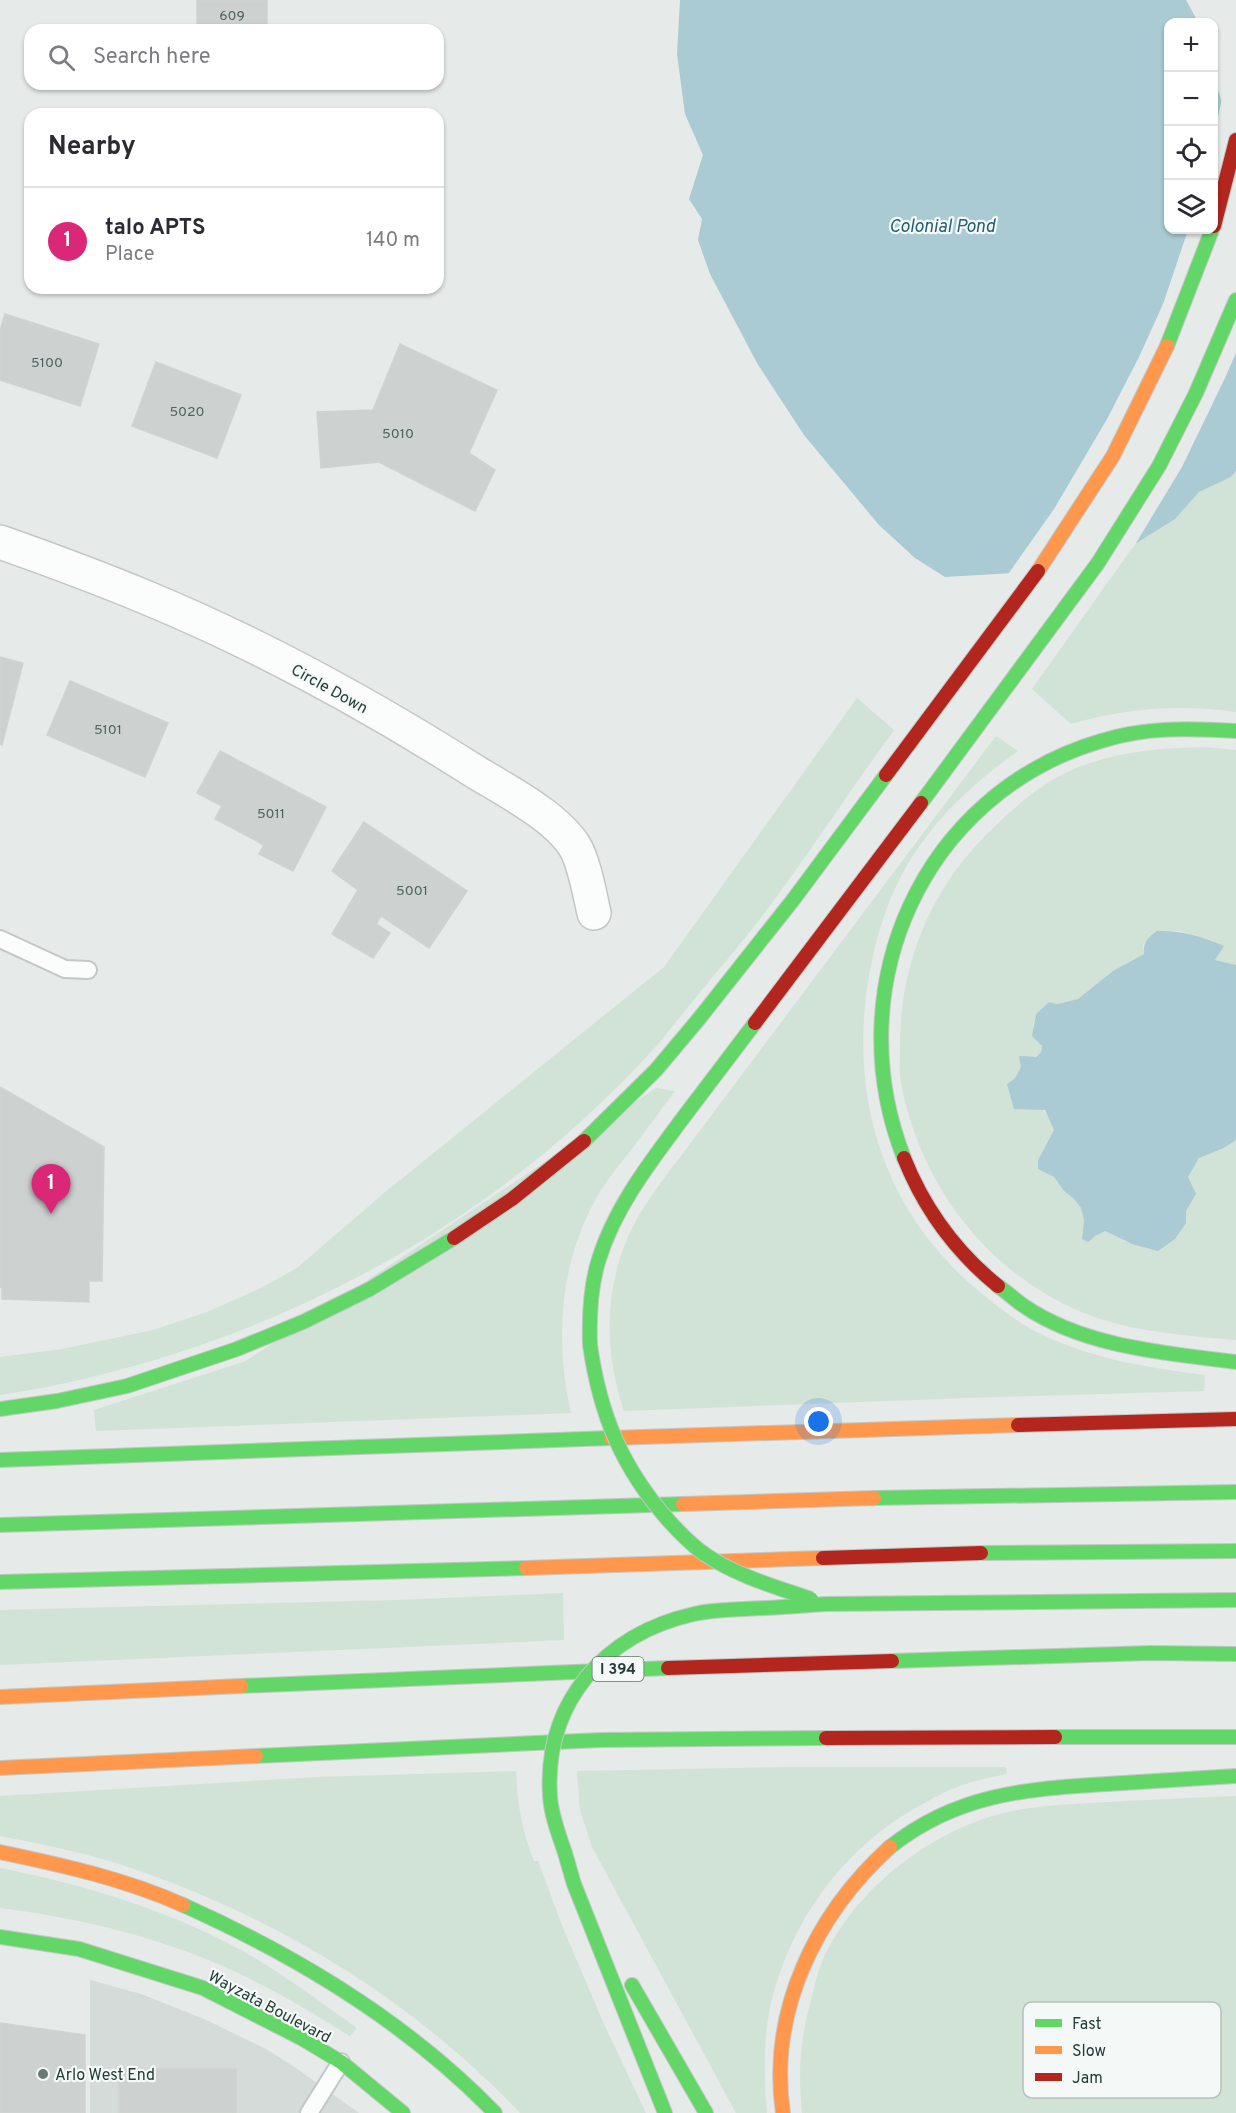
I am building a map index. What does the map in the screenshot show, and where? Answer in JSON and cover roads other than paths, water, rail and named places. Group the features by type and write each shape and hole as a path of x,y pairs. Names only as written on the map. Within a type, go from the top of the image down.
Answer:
{"main road":[{"path":"1218,209 1236,140"},
{"path":"0,1409 57,1401 127,1386 237,1349 303,1322 370,1289 463,1233 512,1199 582,1143 656,1070 771,928 1046,560 1113,456 1165,352 1211,234"},
{"path":"826,1604 756,1580 708,1557 656,1508 631,1472 616,1446 598,1393 590,1345 590,1304 598,1258 609,1231 628,1196 665,1142 1059,618 1129,516 1159,466 1196,393 1236,300"},
{"path":"1236,731 1196,728 1159,729 1117,735 1084,745 1048,761 987,801 942,850 905,913 885,984 880,1032 886,1099 899,1151 931,1213 969,1262 1026,1307 1061,1325 1105,1339 1164,1352 1236,1362"},
{"path":"0,1460 719,1434 1236,1419"},
{"path":"0,1525 913,1497 1236,1492"},
{"path":"0,1582 659,1565 922,1554 1236,1551"},
{"path":"665,2113 574,1884 555,1821 550,1795 555,1733 576,1687 593,1667 632,1636 661,1623 692,1614 826,1604 1236,1600"},
{"name":"I 394","path":"0,1697 686,1667 1150,1653 1236,1654"},
{"path":"0,1768 601,1740 1236,1737"},
{"path":"783,2113 781,2059 787,2012 797,1977 816,1936 843,1896 869,1864 895,1842 927,1821 964,1804 1000,1794 1053,1787 1236,1776"},
{"path":"0,1852 90,1872 163,1897 231,1926 300,1963 358,1998 421,2046 495,2113"},
{"path":"574,1884 706,2113"},
{"name":"Wayzata Boulevard","path":"0,1937 79,1949 202,1988 301,2038 341,2062 403,2113"}],"street":[{"name":"Circle Down","path":"0,542 146,597 219,630 298,669 443,751 533,808 555,825 576,848 589,888 594,913"}],"lane":[{"path":"0,939 65,969 88,970"},
{"path":"309,2113 341,2062"}],"water":[{"name":"Colonial Pond","path":"680,0 1186,0 1196,18 1164,18 1164,234 1218,234 1218,90 1236,142 1236,471 1231,477 1199,492 1175,519 1135,544 1095,560 1047,571 945,577 915,558 879,525 804,435 757,363 710,274 698,240 702,219 689,199 703,155 685,114 677,54"},
{"path":"1157,931 1183,933 1216,942 1224,946 1215,960 1236,965 1236,1140 1224,1148 1199,1158 1188,1177 1196,1194 1186,1211 1186,1223 1175,1239 1158,1251 1132,1244 1105,1231 1088,1242 1082,1239 1084,1220 1081,1208 1054,1177 1038,1169 1038,1160 1054,1130 1045,1110 1014,1109 1007,1084 1015,1078 1021,1067 1019,1056 1036,1057 1041,1052 1042,1046 1032,1036 1036,1014 1049,1002 1057,1004 1078,999 1113,971 1144,954 1146,941"}],"place":[{"name":"talo APTS","path":"51,1214"},
{"name":"Arlo West End","path":"43,2074"}]}
